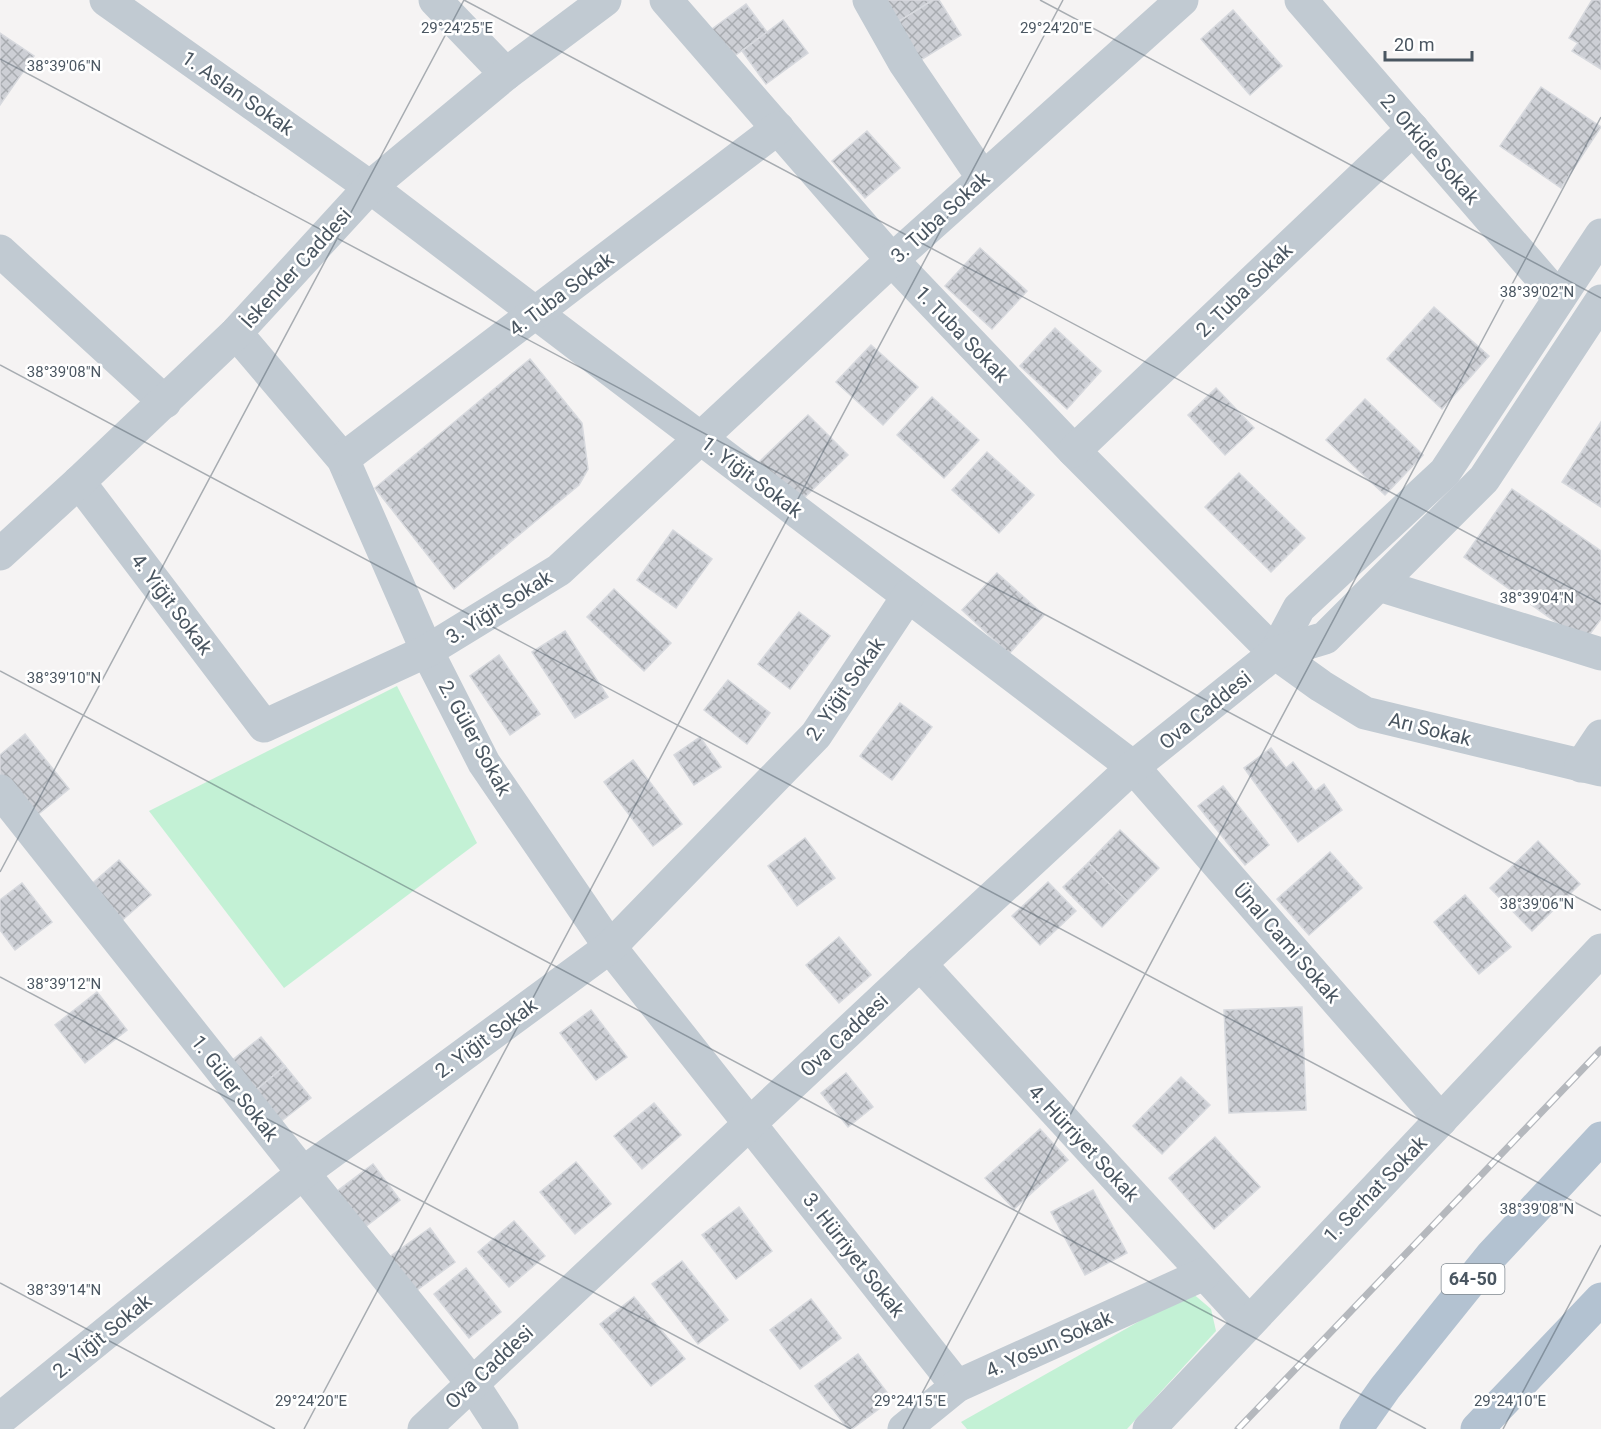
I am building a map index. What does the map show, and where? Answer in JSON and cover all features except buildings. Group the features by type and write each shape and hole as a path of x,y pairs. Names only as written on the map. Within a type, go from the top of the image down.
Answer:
{"main road":[{"name":"64-50","path":"1356,1429 1384,1388 1491,1256 1601,1138"},
{"path":"1477,1429 1599,1306"}],"street":[{"name":"1. Aslan Sokak","path":"106,0 370,187"},
{"path":"435,0 506,74"},
{"name":"İskender Caddesi","path":"0,554 80,482 236,333 370,187 506,74 605,0"},
{"name":"1. Tuba Sokak","path":"666,0 892,260 1074,451 1275,653"},
{"path":"869,0 904,63 983,178"},
{"name":"3. Tuba Sokak","path":"700,438 892,260 1182,0"},
{"name":"2. Orkide Sokak","path":"1301,0 1559,298"},
{"name":"4. Tuba Sokak","path":"343,459 778,128"},
{"name":"2. Tuba Sokak","path":"1074,451 1413,129"},
{"name":"1. Yiğit Sokak","path":"370,187 1133,767"},
{"name":"Ova Caddesi","path":"1275,653 1299,608 1445,472 1601,235"},
{"path":"0,251 165,402"},
{"name":"Ova Caddesi","path":"424,1429 1133,767 1275,653 1325,638 1484,479 1601,301"},
{"name":"2. Güler Sokak","path":"236,333 343,459 427,651 484,763 610,947 751,1123"},
{"name":"3. Yiğit Sokak","path":"264,726 427,651 559,570 700,438"},
{"name":"4. Yiğit Sokak","path":"80,482 264,726"},
{"path":"1379,585 1601,654"},
{"name":"2. Yiğit Sokak","path":"0,1419 303,1173 610,947 816,735 908,596"},
{"name":"Arı Sokak","path":"1275,653 1321,686 1365,713 1591,768"},
{"path":"1591,768 1601,736"},
{"name":"Ünal Cami Sokak","path":"1133,767 1441,1120"},
{"name":"1. Güler Sokak","path":"0,790 472,1383 502,1429"},
{"name":"1. Serhat Sokak","path":"1149,1429 1601,950"},
{"name":"4. Hürriyet Sokak","path":"920,964 1249,1322"},
{"name":"3. Hürriyet Sokak","path":"751,1123 957,1386"},
{"name":"4. Yosun Sokak","path":"904,1429 957,1386 1204,1274"}],"green space":[{"path":"397,686 477,843 284,988 149,811"},
{"path":"1191,1292 1211,1309 1216,1331 1127,1429 967,1429 961,1422"}],"railway":[{"path":"1238,1429 1601,1050"}]}
